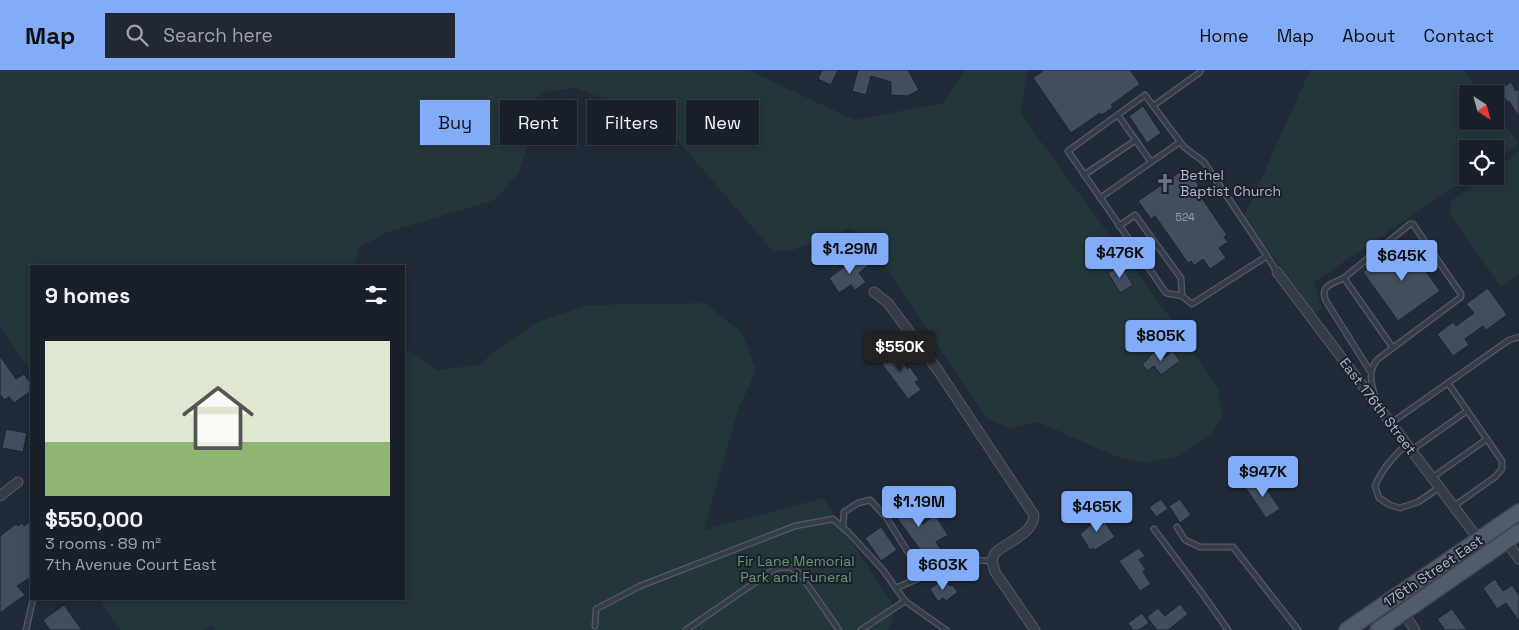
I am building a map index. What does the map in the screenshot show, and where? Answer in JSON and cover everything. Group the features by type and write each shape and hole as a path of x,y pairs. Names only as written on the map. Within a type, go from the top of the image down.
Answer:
{"main road":[{"name":"176th Street East","path":"1347,630 1519,512"},
{"name":"176th Street East","path":"1378,630 1519,532"},
{"path":"1403,612 1406,600 1478,550 1479,540"}],"street":[{"name":"East 176th Street","path":"1277,272 1479,540"},
{"path":"874,292 888,303 933,362 1034,515 1029,528 995,553 992,566 998,579 1035,630"},
{"path":"0,496 18,482"},
{"path":"1506,541 1519,559"},
{"path":"1403,612 1416,630"}],"lane":[{"path":"1153,106 1201,70"},
{"path":"1267,256 1192,304 1182,296 1166,293 1068,151 1145,96 1184,147 1204,162 1267,256 1277,272"},
{"path":"1118,115 1151,162"},
{"path":"1084,175 1136,140"},
{"path":"1100,198 1180,142"},
{"path":"1119,226 1135,215 1181,278 1182,296"},
{"path":"1371,372 1326,301 1323,294 1324,290 1344,278 1410,224 1413,224 1462,297 1378,359 1373,365 1371,372 1372,386 1380,409"},
{"path":"1344,278 1393,348"},
{"path":"1391,423 1509,340 1519,337"},
{"path":"1448,383 1502,461 1502,469 1495,477 1454,506"},
{"path":"1440,487 1418,502 1400,508 1378,498 1375,486 1381,473 1393,456 1468,411"},
{"path":"1432,477 1486,439"},
{"path":"843,528 844,512 858,503 870,500 886,517 923,576"},
{"path":"595,626 596,609 640,586 795,526 832,519 883,570 905,601 946,630"},
{"path":"1177,527 1185,540 1200,547 1233,547 1298,630"},
{"path":"1154,529 1228,630"},
{"path":"896,588 952,564 974,560 992,561"},
{"path":"686,630 770,572 777,568 790,567 800,574 839,630"},
{"path":"26,630 33,600"},
{"path":"861,630 905,601"}],"green space":[{"path":"0,70 749,70 854,120 943,103 965,70 1028,70 1020,113 1182,334 1218,388 1222,415 1212,434 1177,457 1144,463 1117,457 1038,422 1012,428 987,419 865,237 850,228 793,250 773,251 676,139 676,100 607,100 576,88 542,92 535,100 500,100 500,145 528,145 519,172 495,200 388,232 359,248 354,265 30,265 30,370 0,327"},
{"path":"1310,70 1464,70 1475,85 1459,85 1459,130 1504,130 1504,124 1519,144 1504,154 1504,140 1459,140 1459,184 1314,282 1322,308 1315,314 1244,217"},
{"path":"1519,152 1519,273 1501,287 1450,214 1451,201 1473,185 1504,185 1504,163"},
{"name":"Fir Lane Memorial Park and Funeral","path":"705,303 742,333 756,371 738,410 704,530 823,498 892,603 892,621 888,630 215,630 211,625 204,630 121,630 99,600 405,600 405,350 438,370 477,365 535,323 586,305"}],"building":[{"path":"822,70 838,70 831,85 818,79"},
{"path":"858,70 908,70 919,90 908,96 891,95 891,82 871,76 866,95 852,91"},
{"path":"1044,70 1130,70 1140,84 1111,105 1113,107 1102,115 1100,113 1071,133 1033,78"},
{"path":"1511,82 1516,91 1519,89 1519,117 1504,96 1504,86"},
{"path":"1143,106 1161,133 1147,143 1129,116"},
{"path":"1186,168 1199,186 1195,188 1227,235 1224,237 1228,242 1219,248 1226,258 1210,269 1203,259 1194,266 1191,261 1188,263 1155,216 1151,219 1138,201"},
{"path":"1405,242 1440,291 1398,321 1363,272"},
{"path":"862,254 870,264 859,273 866,282 855,290 851,285 839,293 829,278"},
{"path":"1121,265 1133,285 1120,293 1108,273"},
{"path":"1488,288 1507,315 1486,330 1483,326 1465,339 1469,345 1453,356 1437,334 1453,322 1456,326 1474,313 1466,304"},
{"path":"890,347 901,363 903,362 907,369 910,367 919,380 915,382 921,390 908,399 878,356"},
{"path":"1158,350 1164,358 1173,351 1180,361 1161,375 1154,366 1147,371 1142,364"},
{"path":"0,356 16,379 24,374 30,383 30,392 14,403 9,397 4,400 0,394"},
{"path":"6,429 27,433 23,452 2,448"},
{"path":"1259,478 1280,509 1266,518 1245,487"},
{"path":"896,489 923,524 935,515 948,535 936,542 945,556 932,566 886,503 884,498"},
{"path":"1161,499 1168,509 1156,517 1149,507"},
{"path":"1180,499 1191,515 1180,523 1169,506"},
{"path":"1094,514 1099,520 1102,518 1115,537 1095,550 1093,548 1090,550 1080,534 1091,525 1087,519"},
{"path":"30,522 30,578 17,586 25,595 0,613 0,536 16,524 18,526 22,523 24,526"},
{"path":"881,527 897,550 881,561 865,538"},
{"path":"1139,548 1145,556 1139,560 1146,570 1143,572 1151,584 1140,591 1119,561"},
{"path":"1495,579 1503,591 1512,585 1519,595 1519,621 1506,603 1497,609 1483,588"},
{"path":"942,580 950,586 952,585 958,592 946,601 943,598 938,602 930,589"},
{"path":"1180,604 1188,614 1168,630 1157,630 1147,617 1158,608 1165,616"},
{"path":"64,605 82,630 50,630 43,620"},
{"path":"1452,609 1467,630 1445,630 1437,619"},
{"path":"1142,613 1149,623 1139,630 1133,630 1128,623"}],"place":[{"name":"Bethel Baptist Church","path":"1165,183"}]}
